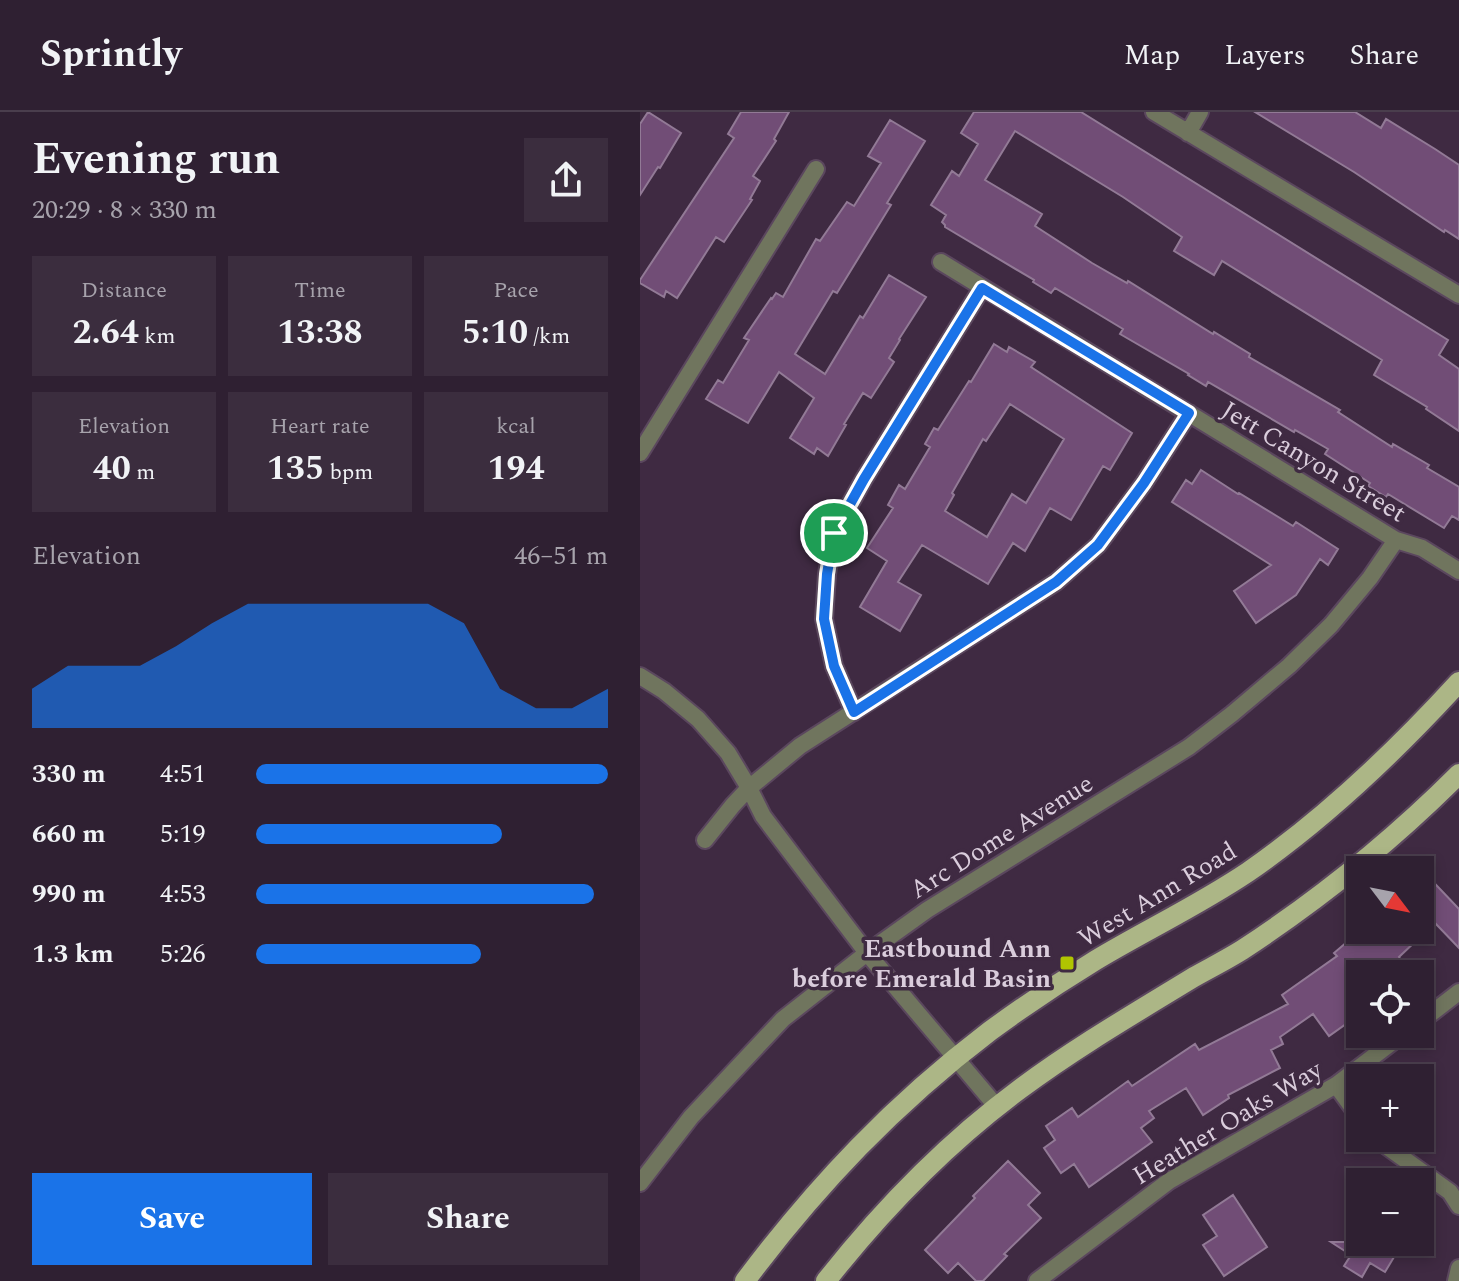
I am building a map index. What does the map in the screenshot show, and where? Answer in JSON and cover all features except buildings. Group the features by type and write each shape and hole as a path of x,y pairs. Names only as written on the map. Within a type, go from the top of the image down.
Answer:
{"main road":[{"name":"West Ann Road","path":"745,1281 856,1148 919,1089 992,1030 1061,982 1211,896 1283,847 1358,785 1459,682"},
{"path":"826,1281 853,1247 914,1182 997,1107 1084,1044 1238,952 1318,897 1355,869 1459,774"}],"street":[{"path":"1154,112 1459,295"},
{"path":"1188,133 1200,112"},
{"path":"640,453 816,169"},
{"name":"Jett Canyon Street","path":"941,262 1396,540 1422,548 1459,571"},
{"path":"854,712 834,666 824,619 834,533 982,288"},
{"path":"705,840 749,788 800,746 1056,582 1098,545 1144,483 1189,413"},
{"name":"Arc Dome Avenue","path":"640,1183 691,1117 783,1019 927,910 1189,747 1232,714 1289,666 1331,625 1370,578 1396,540"},
{"path":"640,676 698,719 728,753 763,816 867,953 997,1107"},
{"path":"1434,1011 1459,992"},
{"name":"Heather Oaks Way","path":"1037,1281 1169,1181 1336,1085 1385,1048"},
{"path":"1336,1085 1346,1099"},
{"path":"1394,1152 1450,1192 1459,1206"},
{"path":"1456,1281 1459,1268"}],"place":[{"name":"Eastbound Ann before Emerald Basin","path":"1067,963"}],"route":[{"path":"982,288 1189,413 1144,483 1098,545 1056,582 854,712 834,666 824,619 834,533 982,288"}]}
